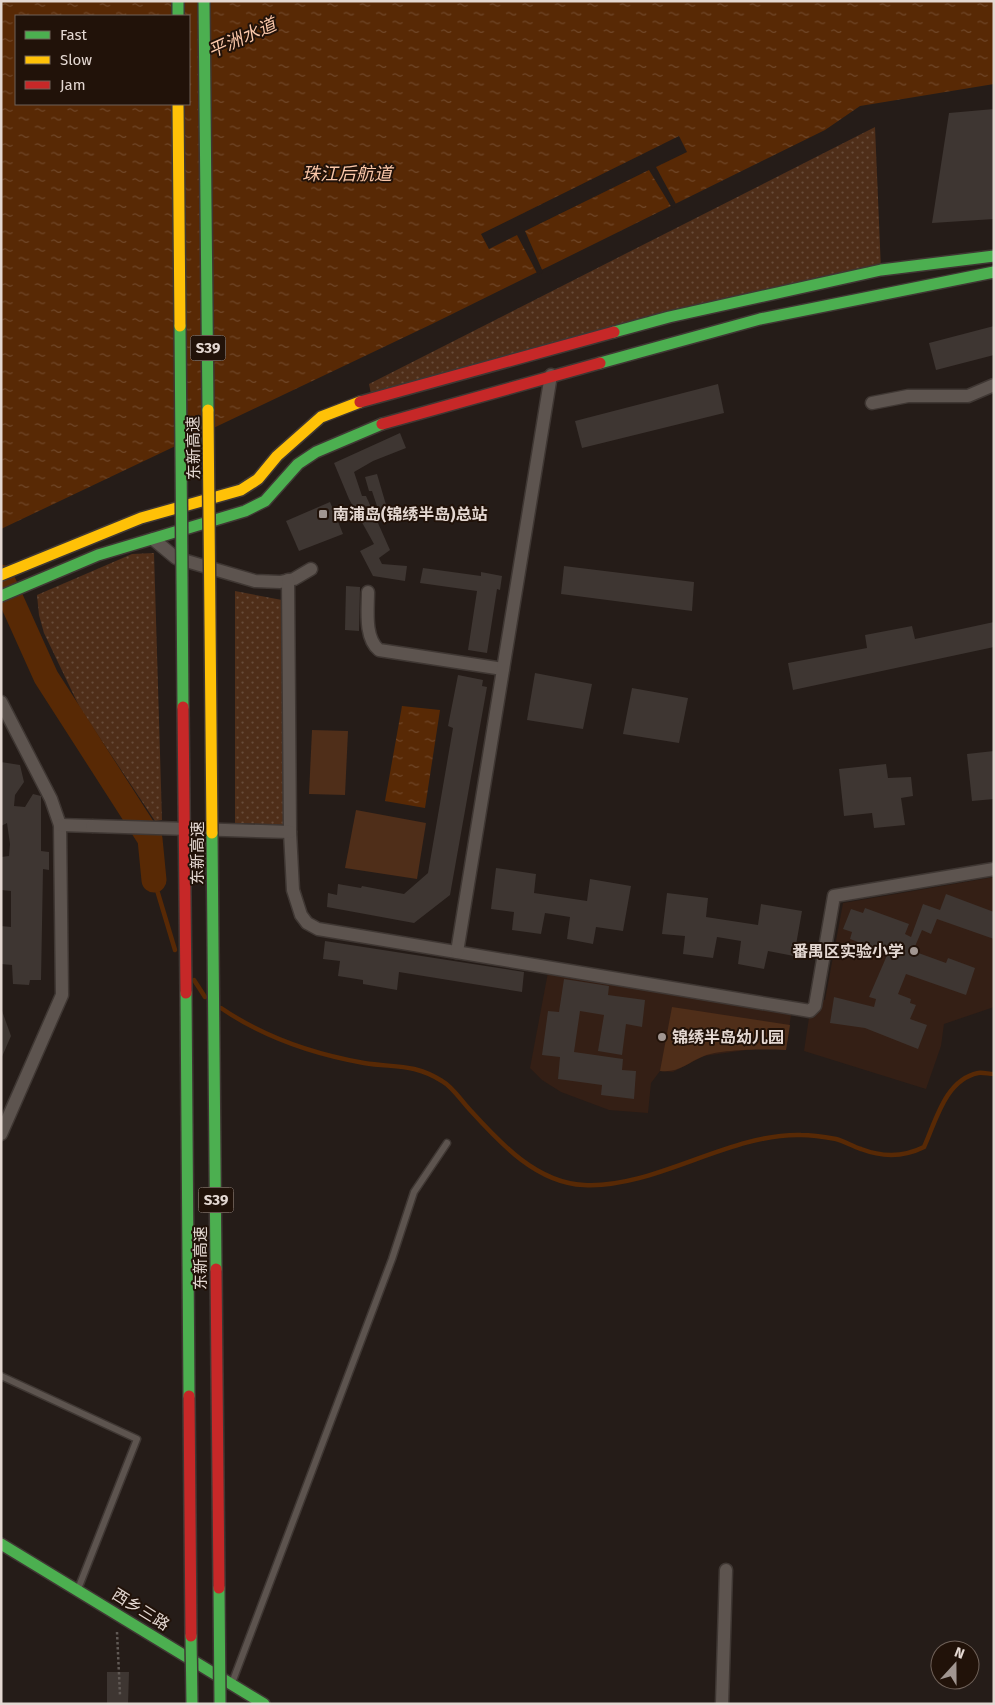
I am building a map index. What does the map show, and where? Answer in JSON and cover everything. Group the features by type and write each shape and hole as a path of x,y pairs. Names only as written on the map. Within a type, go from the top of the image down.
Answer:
{"main road":[{"path":"178,1 178,15"},
{"name":"东新高速","path":"204,1 220,1704"},
{"name":"东新高速","path":"178,105 192,1704"},
{"path":"1,575 141,518 241,490 258,479 277,456 321,416 358,402 688,312 873,272 994,256"},
{"path":"1,596 98,555 245,511 265,501 298,464 316,452 394,419 760,320 994,272"},
{"name":"西乡三路","path":"1,1544 78,1589 264,1704"}],"street":[{"path":"457,952 551,375"},
{"path":"872,403 908,396 968,396 994,386"},
{"path":"153,539 176,558 194,565 255,581 280,582 311,569"},
{"path":"288,580 290,832 293,890 296,904 307,923 318,929 810,1011 815,1006 834,896 994,869"},
{"path":"368,592 368,625 374,646 379,650 503,669"},
{"path":"1,702 51,799 60,826 62,995 1,1134"},
{"path":"60,826 290,832"},
{"path":"722,1704 726,1570"}],"lane":[{"path":"232,1684 392,1259 414,1192 447,1143"},
{"path":"1,1376 137,1439 78,1589"}],"path":[{"path":"116,1613 120,1695"}],"shaded area":[{"path":"875,127 881,270 372,399 369,384"},
{"path":"154,553 162,820 155,821 80,708 44,633 39,615 37,595 132,554"},
{"path":"235,591 282,600 284,825 235,823"},
{"path":"312,730 348,731 345,795 309,794"},
{"path":"356,810 426,823 417,879 345,868"},
{"name":"番禺区实验小学","path":"994,877 994,1007 944,1024 941,1046 926,1089 804,1051 810,1011 816,999 825,1000 843,903"},
{"name":"锦绣半岛幼儿园","path":"549,967 792,1008 786,1050 761,1048 704,1056 673,1072 660,1071 651,1083 648,1113 609,1110 561,1092 542,1080 530,1068"},
{"path":"672,1007 790,1025 786,1050 722,1052 704,1056 678,1069 660,1071"}],"water":[{"name":"珠江后航道","path":"1,1 994,1 994,84 860,106 825,130 432,324 1,529"},
{"path":"402,706 440,710 425,808 385,801"}],"pier":[{"path":"679,136 687,152 656,167 677,206 672,208 649,170 525,231 543,272 538,275 517,235 489,249 481,234"}],"building":[{"path":"994,109 994,219 932,223 949,113"},
{"path":"994,326 994,355 936,370 929,343"},
{"path":"718,384 724,413 582,448 575,421"},
{"path":"400,433 406,448 373,461 354,472 362,496 366,496 390,550 379,558 382,564 407,566 405,581 373,576 360,551 374,544 349,499 334,463"},
{"path":"377,474 389,515 381,518 365,477"},
{"path":"330,502 343,534 299,551 286,521"},
{"path":"564,566 694,582 692,611 561,594"},
{"path":"423,568 481,576 481,572 502,576 500,590 497,589 487,653 468,650 477,591 420,583"},
{"path":"346,586 360,587 359,631 345,630"},
{"path":"994,622 994,647 793,690 788,663 867,648 865,635 912,626 915,639"},
{"path":"535,673 592,684 583,729 527,720"},
{"path":"458,675 483,680 482,686 487,687 450,895 414,923 327,907 328,893 337,895 338,884 361,888 362,886 404,894 428,873 453,728 448,726"},
{"path":"632,688 688,698 679,743 623,734"},
{"path":"994,751 994,799 972,801 967,754"},
{"path":"1,762 20,765 24,782 15,795 14,806 25,807 33,794 41,796 41,851 49,852 49,870 43,869 41,980 30,980 29,985 13,984 12,965 1,964 1,926 11,927 11,891 1,890 1,857 9,856 10,844 7,823 1,826"},
{"path":"886,764 888,778 911,777 913,796 901,798 905,825 874,828 872,813 844,816 839,769"},
{"path":"496,868 536,874 534,893 587,901 590,879 631,886 623,931 596,927 593,944 567,939 570,917 545,913 541,934 512,930 514,912 491,909"},
{"path":"667,893 708,898 706,917 758,925 761,904 802,911 794,956 768,951 764,969 738,964 741,941 717,937 713,958 683,954 685,936 662,934"},
{"path":"946,894 994,912 994,939 937,919 931,934 922,930 913,951 946,963 948,958 975,968 966,995 906,974 898,994 911,999 910,1003 916,1005 910,1019 927,1025 918,1049 865,1028 830,1023 834,997 874,1007 876,999 869,997 888,953 850,939 852,932 843,929 851,909 863,913 865,908 909,924 905,934 911,937 923,904 940,910"},
{"path":"325,941 524,972 522,992 399,972 397,990 363,984 363,980 338,976 340,961 323,959"},
{"path":"564,979 609,986 608,995 645,1000 642,1027 626,1024 622,1055 598,1051 604,1015 580,1011 574,1052 623,1059 622,1070 636,1071 634,1099 601,1095 602,1085 558,1079 560,1057 542,1055 548,1011 559,1012"},
{"path":"1,1008 11,1036 1,1059"},
{"path":"107,1672 129,1672 128,1704 107,1704"}],"waterway":[{"path":"1,577 46,677 150,839 154,880"},
{"path":"154,880 175,950"},
{"path":"194,980 205,997"},
{"path":"221,1008 255,1028 308,1050 364,1063 404,1067 432,1075 450,1087 495,1136 521,1160 551,1177 567,1183 584,1185 610,1184 637,1179 719,1151 774,1137 819,1136 839,1140 869,1152 885,1155 909,1153 924,1147 943,1103 957,1084 967,1077 978,1073 994,1074"}],"traffic: fast":[{"path":"178,1 178,15"},
{"path":"204,1 208,410"},
{"path":"614,332 669,317 881,270 994,256"},
{"path":"600,363 760,319 994,272"},
{"path":"180,326 183,707"},
{"path":"1,596 98,555 245,511 265,501 298,464 316,452 382,424"},
{"path":"212,833 216,1269"},
{"path":"186,993 189,1396"},
{"path":"1,1544 264,1704"},
{"path":"219,1588 220,1704"},
{"path":"191,1636 192,1704"}],"traffic: slow":[{"path":"178,105 180,326"},
{"path":"1,575 141,518 241,490 258,479 277,456 321,417 360,402"},
{"path":"208,410 212,833"}],"traffic: jam":[{"path":"360,402 614,332"},
{"path":"382,424 600,363"},
{"path":"183,707 186,993"},
{"path":"216,1269 219,1588"},
{"path":"189,1396 191,1636"}],"place":[{"name":"南浦岛(锦绣半岛)总站","path":"323,514"},
{"name":"番禺区实验小学","path":"914,951"},
{"name":"锦绣半岛幼儿园","path":"662,1037"}],"water label":[{"name":"平洲水道","path":"242,38"}]}
